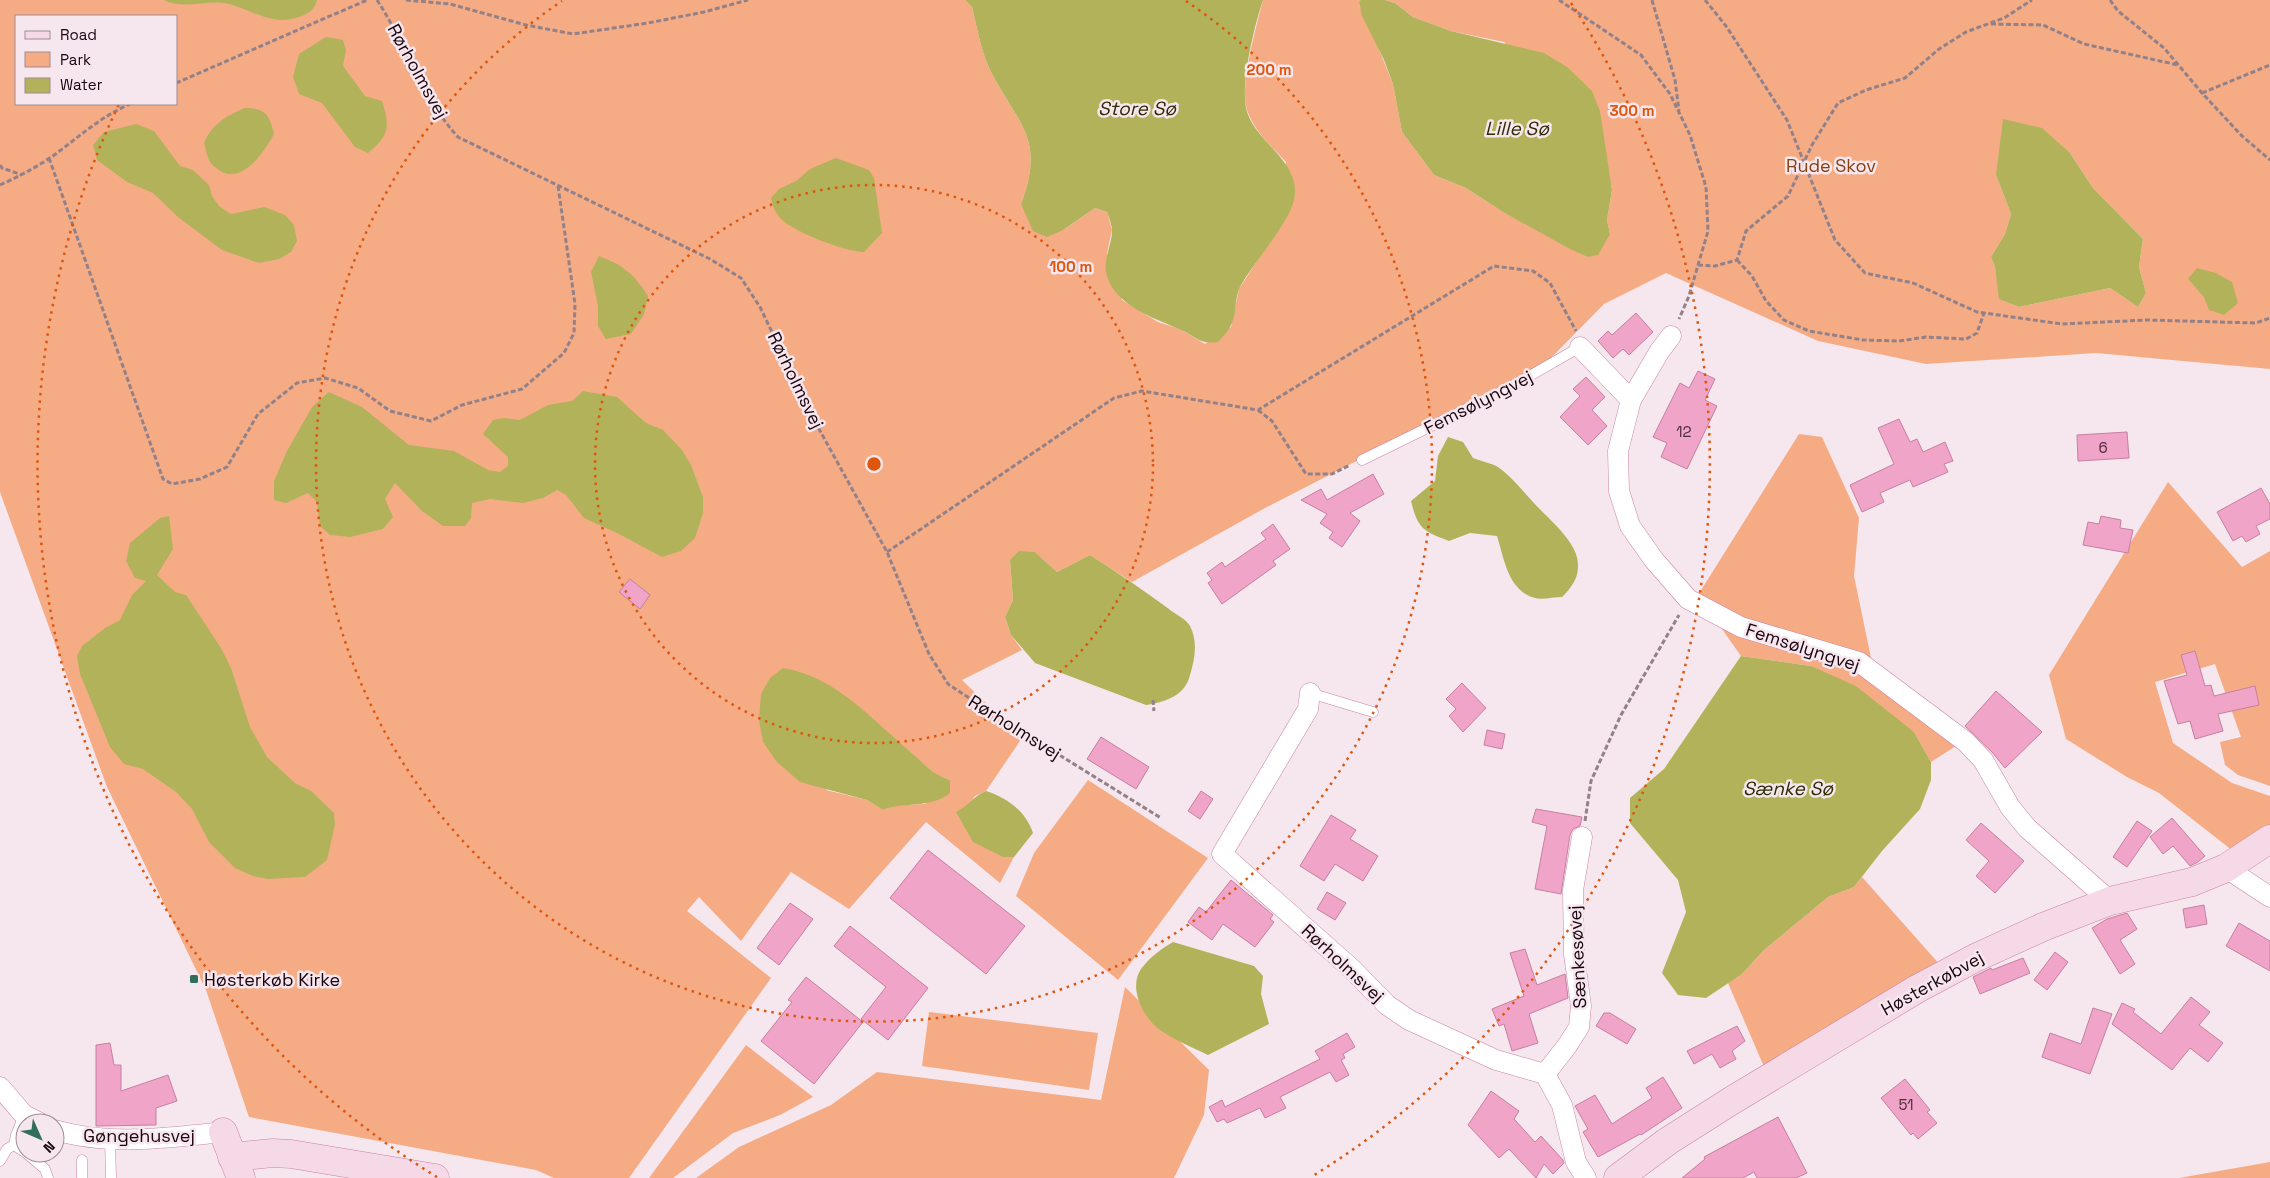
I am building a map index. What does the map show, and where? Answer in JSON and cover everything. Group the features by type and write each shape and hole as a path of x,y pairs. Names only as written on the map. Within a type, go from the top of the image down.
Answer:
{"street":[{"name":"Femsølyngvej","path":"1671,336 1659,352 1631,400 1618,451 1619,491 1630,526 1654,560 1688,599 1741,627 1860,662 1966,742 1983,760 2010,807 2027,828 2110,901"},
{"path":"1580,347 1631,400"},
{"name":"Rørholmsvej","path":"1310,693 1308,709 1222,854 1352,969 1387,1005 1409,1020 1496,1060 1545,1074"},
{"name":"Sænkesøvej","path":"1545,1074 1568,1046 1579,1027 1581,1006 1574,954 1574,890 1582,837"},
{"name":"Høsterkøbvej","path":"1618,1178 1668,1141 1731,1100 1917,989 1975,958 2043,927 2110,901 2192,882 2226,868 2270,839"},
{"path":"2226,868 2270,897"},
{"path":"1545,1074 1562,1105 1576,1162 1586,1178"},
{"path":"0,1087 26,1113"},
{"path":"223,1132 237,1168 273,1153 291,1154 435,1178"},
{"name":"Gøngehusvej","path":"65,1133 110,1138 182,1137 223,1132"}],"lane":[{"name":"Femsølyngvej","path":"1362,460 1507,388 1580,347"},
{"name":"Rørholmsvej","path":"1310,693 1373,712"},
{"path":"110,1138 111,1178"},
{"path":"0,1161 7,1148 14,1146 15,1140"},
{"path":"82,1160 82,1178"},
{"path":"38,1163 45,1169 48,1178"}],"path":[{"path":"178,83 367,0"},
{"name":"Rørholmsvej","path":"377,0 441,118 458,137 710,259 741,278 760,307 814,420 887,552 929,654 948,684 1161,818"},
{"path":"406,0 450,4 526,25 573,34 648,23 704,12 748,0"},
{"path":"1559,0 1641,55 1670,94 1690,135 1706,188 1708,231 1690,296 1671,336"},
{"path":"1652,0 1675,80 1680,114"},
{"path":"1705,0 1726,26 1787,120 1836,240 1865,273 1913,283 1977,312 2062,324 2147,320 2256,323 2270,318"},
{"path":"1737,260 1746,231 1788,196 1803,161 1838,103 1866,90 1906,78 1938,48 1966,32 2004,18 2032,0"},
{"path":"2110,0 2118,11 2164,48 2242,136 2270,160"},
{"path":"1988,24 2042,25 2084,44 2180,65"},
{"path":"2202,93 2270,65"},
{"path":"0,185 22,175 58,152 86,129 128,105"},
{"path":"49,158 163,479 172,484 200,479 228,468 258,414 297,383 325,378 358,388 390,411 431,422 462,405 522,389 564,353 574,333 575,304 558,185"},
{"path":"0,165 2,168 22,175"},
{"path":"1698,264 1715,266 1737,260"},
{"path":"1737,260 1752,276 1766,301 1784,320 1809,331 1863,340 1899,340 1926,337 1966,339 1977,333 1984,313"},
{"path":"1258,410 1494,266 1533,271 1550,283 1581,340 1580,347"},
{"path":"887,552 1114,398 1142,391 1258,410 1272,421 1306,474 1332,474 1362,460"},
{"path":"1582,837 1590,781 1621,715 1688,599"},
{"path":"1153,700 1154,711"}],"green space":[{"name":"Rude Skov","path":"0,0 965,0 972,7 990,70 1019,119 1030,147 1031,163 1021,204 1063,230 1095,208 1107,212 1112,230 1107,253 1122,300 1158,322 1180,329 1205,344 1231,327 1239,289 1286,216 1286,162 1254,125 1247,110 1245,100 1247,71 1263,0 1361,0 1359,1 1393,84 1402,132 1434,175 1466,188 1503,212 1534,228 1610,234 1607,220 1612,190 1605,151 1504,42 1451,31 1413,17 1395,3 1385,0 2270,0 2270,369 2096,353 1926,364 1818,341 1666,273 1604,304 1545,364 1265,508 1132,582 1090,555 1057,572 1035,552 1010,560 1013,600 1005,617 1011,635 1022,650 962,680 1022,738 986,791 975,796 969,805 1003,857 1014,857 1000,883 926,822 849,909 791,872 741,941 699,897 687,911 771,978 629,1178 554,1178 536,1170 249,1117 206,990 107,787 0,492","holes":["2070,153 2093,188 2143,239 2139,267 2146,293 2138,307 2110,288 2019,307 2000,299 1995,267 1991,257 2005,234 2011,214 1996,175","892,737 934,774 950,780 925,804 896,805 883,810 867,800 826,790"]},
{"path":"1799,434 1822,437 1859,518 1854,576 1871,658 1891,693 1959,744 1931,762 1914,732 1811,666 1741,656 1698,595"},
{"path":"2168,482 2242,567 2270,551 2270,786 2238,775 2225,765 2220,742 2241,737 2215,664 2155,682 2173,743 2232,783 2270,796 2270,827 2233,851 2159,793 2127,777 2066,739 2049,675"},
{"path":"1088,780 1208,858 1118,980 1016,896 1034,853"},
{"path":"1862,877 1941,966 1765,1069 1728,983 1742,974 1764,950 1828,897 1854,887"},
{"path":"1125,987 1209,1070 1204,1115 1174,1178 696,1178 739,1147 831,1105 877,1072 1101,1100"},
{"path":"929,1012 1098,1033 1089,1090 922,1066"},
{"path":"746,1045 813,1097 780,1115 733,1133 673,1178 649,1178"},
{"path":"2270,1162 2270,1178 2179,1178"}],"water":[{"path":"164,0 317,0 310,12 305,15 281,20 271,19 225,3 186,5"},
{"name":"Store Sø","path":"965,0 1263,0 1252,39 1247,69 1245,84 1246,108 1250,120 1285,163 1291,174 1295,186 1294,200 1285,221 1240,287 1232,323 1218,342 1212,343 1198,339 1137,310 1119,295 1112,286 1106,270 1106,259 1112,231 1107,212 1095,208 1063,230 1047,237 1033,231 1021,204 1031,163 1030,147 1019,119 990,70 972,7"},
{"name":"Lille Sø","path":"1385,0 1395,3 1413,17 1451,31 1544,53 1567,67 1592,91 1600,111 1612,190 1607,220 1610,234 1598,255 1588,257 1570,249 1503,212 1466,188 1434,175 1402,132 1393,84 1384,60 1362,16 1359,1"},
{"path":"326,37 343,40 346,50 343,66 365,96 382,101 387,124 386,130 381,141 368,153 355,147 322,103 299,94 293,77 299,54"},
{"path":"245,108 252,108 266,114 271,122 274,134 251,165 236,174 228,174 219,170 211,163 204,143 207,136 220,121"},
{"path":"2003,119 2042,128 2070,153 2093,188 2143,239 2139,267 2146,293 2138,307 2110,288 2019,307 1999,299 1995,267 1991,257 2005,234 2011,214 1996,175"},
{"path":"136,124 154,131 180,166 193,170 209,185 212,196 219,206 231,214 264,207 285,215 294,225 297,241 291,252 279,259 259,263 222,250 178,217 153,193 127,182 97,160 93,145 104,132"},
{"path":"836,158 869,170 874,178 882,233 864,252 845,249 797,230 781,219 776,212 771,198 779,189 796,181 810,169"},
{"path":"599,256 627,271 648,296 644,314 631,334 606,339 598,326 598,306 591,272"},
{"path":"2197,268 2216,273 2232,282 2238,303 2224,315 2209,310 2204,297 2188,279"},
{"path":"583,391 617,397 646,423 663,430 682,450 691,465 703,497 703,513 695,538 681,551 662,557 584,518 566,495 557,490 543,498 523,503 490,499 472,503 471,518 465,526 443,526 422,511 395,483 385,499 393,517 383,529 350,537 330,535 320,526 317,502 308,493 286,503 274,500 274,481 287,451 312,407 329,392 362,407 409,445 454,451 488,470 500,472 508,466 508,457 483,434 493,420 503,418 520,420 548,405 572,401"},
{"path":"1448,437 1463,442 1473,458 1498,467 1503,471 1569,540 1577,558 1578,571 1573,584 1562,597 1535,598 1519,588 1509,573 1497,536 1470,533 1449,541 1427,531 1419,523 1411,501 1435,481 1438,456"},
{"path":"169,516 173,549 157,575 175,592 186,595 221,648 231,668 250,727 267,757 295,783 311,791 334,813 335,824 327,860 305,877 268,879 253,876 235,868 209,842 192,809 176,792 143,769 124,764 110,747 80,674 77,656 82,646 105,628 120,620 132,595 146,581 135,578 126,561 130,543 160,518"},
{"path":"1019,551 1035,552 1057,572 1090,555 1186,621 1193,632 1195,650 1190,675 1184,688 1167,700 1146,705 1035,663 1011,635 1005,617 1013,600 1010,560"},
{"name":"Sænke Sø","path":"1741,656 1811,666 1856,686 1914,732 1931,762 1931,780 1920,809 1882,851 1854,887 1828,897 1764,950 1742,974 1706,998 1678,995 1662,973 1686,912 1678,880 1630,823 1630,798 1664,769"},
{"path":"783,668 820,680 837,690 869,715 930,769 950,780 950,793 934,801 891,807 883,810 867,800 800,782 777,762 763,742 759,720 761,694 770,678"},
{"path":"986,791 1001,797 1015,806 1030,825 1033,833 1014,857 1003,857 973,842 956,812"},
{"path":"1173,942 1254,966 1263,976 1261,994 1269,1024 1208,1055 1171,1037 1154,1025 1139,1002 1136,985 1137,977 1148,961"}],"building":[{"path":"1636,313 1653,332 1629,355 1623,349 1613,358 1598,341 1608,331 1612,335"},
{"path":"1698,371 1715,379 1705,400 1717,406 1687,469 1661,457 1667,443 1653,437 1680,383 1689,388"},
{"path":"1586,377 1605,397 1592,410 1607,426 1588,445 1560,417 1580,396 1573,389"},
{"path":"1899,419 1910,442 1917,439 1923,452 1945,442 1953,461 1944,464 1948,472 1913,487 1910,480 1880,493 1884,502 1862,512 1850,485 1894,464 1878,428"},
{"path":"2127,432 2129,458 2078,461 2077,435"},
{"path":"1373,474 1384,494 1350,513 1360,521 1342,547 1329,538 1333,532 1320,523 1327,514 1301,500 1321,489 1327,500"},
{"path":"2261,488 2270,504 2270,519 2256,526 2260,534 2246,542 2242,536 2233,541 2217,512"},
{"path":"2101,516 2121,520 2120,528 2133,530 2128,553 2083,545 2088,522 2099,524"},
{"path":"1273,524 1290,549 1273,561 1276,565 1222,604 1208,583 1212,580 1207,573 1222,562 1225,567 1266,539 1261,533"},
{"path":"630,579 650,595 640,609 619,592"},
{"path":"2195,651 2205,686 2211,685 2214,696 2255,686 2259,705 2218,714 2223,731 2195,739 2190,721 2178,724 2164,681 2187,675 2181,655"},
{"path":"1462,683 1486,708 1463,732 1449,716 1456,709 1446,699"},
{"path":"1996,691 2042,732 2005,768 1992,752 1965,726"},
{"path":"1487,730 1505,734 1502,749 1484,745"},
{"path":"1101,737 1149,767 1136,789 1087,759"},
{"path":"1201,791 1213,799 1200,819 1188,811"},
{"path":"1536,809 1582,817 1580,826 1573,829 1570,835 1561,894 1535,889 1547,826 1532,822"},
{"path":"1331,815 1356,830 1350,839 1378,856 1363,881 1335,864 1324,881 1300,866"},
{"path":"2172,818 2205,856 2190,866 2173,846 2163,854 2150,837"},
{"path":"2137,821 2152,831 2127,867 2113,857"},
{"path":"1981,823 2024,861 1995,893 1976,876 1989,861 1966,840"},
{"path":"928,850 1025,926 986,974 890,898"},
{"path":"1231,880 1273,915 1270,919 1274,922 1255,947 1223,924 1212,940 1188,922 1199,907 1206,912"},
{"path":"1327,892 1346,903 1335,920 1317,909"},
{"path":"790,903 813,919 779,965 757,948"},
{"path":"2204,905 2207,924 2186,928 2183,909"},
{"path":"2127,913 2137,929 2120,940 2135,964 2120,974 2092,928 2107,919"},
{"path":"2239,923 2270,941 2270,971 2226,946"},
{"path":"850,926 928,988 888,1040 861,1019 886,987 834,946"},
{"path":"1525,949 1537,985 1565,974 1568,998 1529,1014 1538,1043 1512,1051 1504,1024 1499,1026 1492,1009 1524,996 1510,953"},
{"path":"2055,952 2068,962 2047,990 2034,980"},
{"path":"2023,958 2030,973 1980,994 1973,977 1991,968 1992,970"},
{"path":"806,977 863,1022 814,1084 761,1041 792,1002 788,1000"},
{"path":"2191,997 2210,1012 2199,1025 2223,1043 2208,1062 2190,1048 2172,1070 2112,1024 2122,1003 2135,1009 2133,1012 2161,1034"},
{"path":"2093,1008 2112,1014 2090,1074 2042,1057 2050,1033 2081,1044"},
{"path":"1604,1013 1610,1013 1636,1029 1627,1044 1596,1026"},
{"path":"1737,1026 1745,1041 1732,1051 1736,1059 1720,1068 1712,1054 1694,1064 1687,1051"},
{"path":"1347,1033 1355,1047 1343,1054 1345,1058 1341,1060 1349,1075 1336,1082 1330,1072 1280,1097 1286,1108 1265,1118 1260,1108 1227,1123 1224,1119 1217,1122 1209,1107 1222,1100 1225,1107 1320,1059 1315,1051"},
{"path":"110,1043 114,1065 121,1065 121,1091 168,1075 177,1101 156,1108 156,1125 96,1126 96,1045"},
{"path":"1663,1077 1682,1108 1641,1135 1598,1157 1583,1132 1588,1129 1575,1106 1595,1095 1612,1124 1652,1098 1646,1088"},
{"path":"1905,1079 1930,1110 1927,1112 1937,1123 1918,1139 1913,1133 1911,1135 1881,1098"},
{"path":"1491,1091 1519,1111 1514,1119 1535,1142 1541,1136 1563,1160 1564,1163 1553,1174 1544,1164 1536,1178 1509,1149 1499,1158 1468,1125"},
{"path":"1778,1117 1807,1173 1796,1178 1757,1178 1754,1172 1743,1178 1682,1178 1705,1159 1704,1157"}],"place":[{"name":"Høsterkøb Kirke","path":"194,979"}]}
